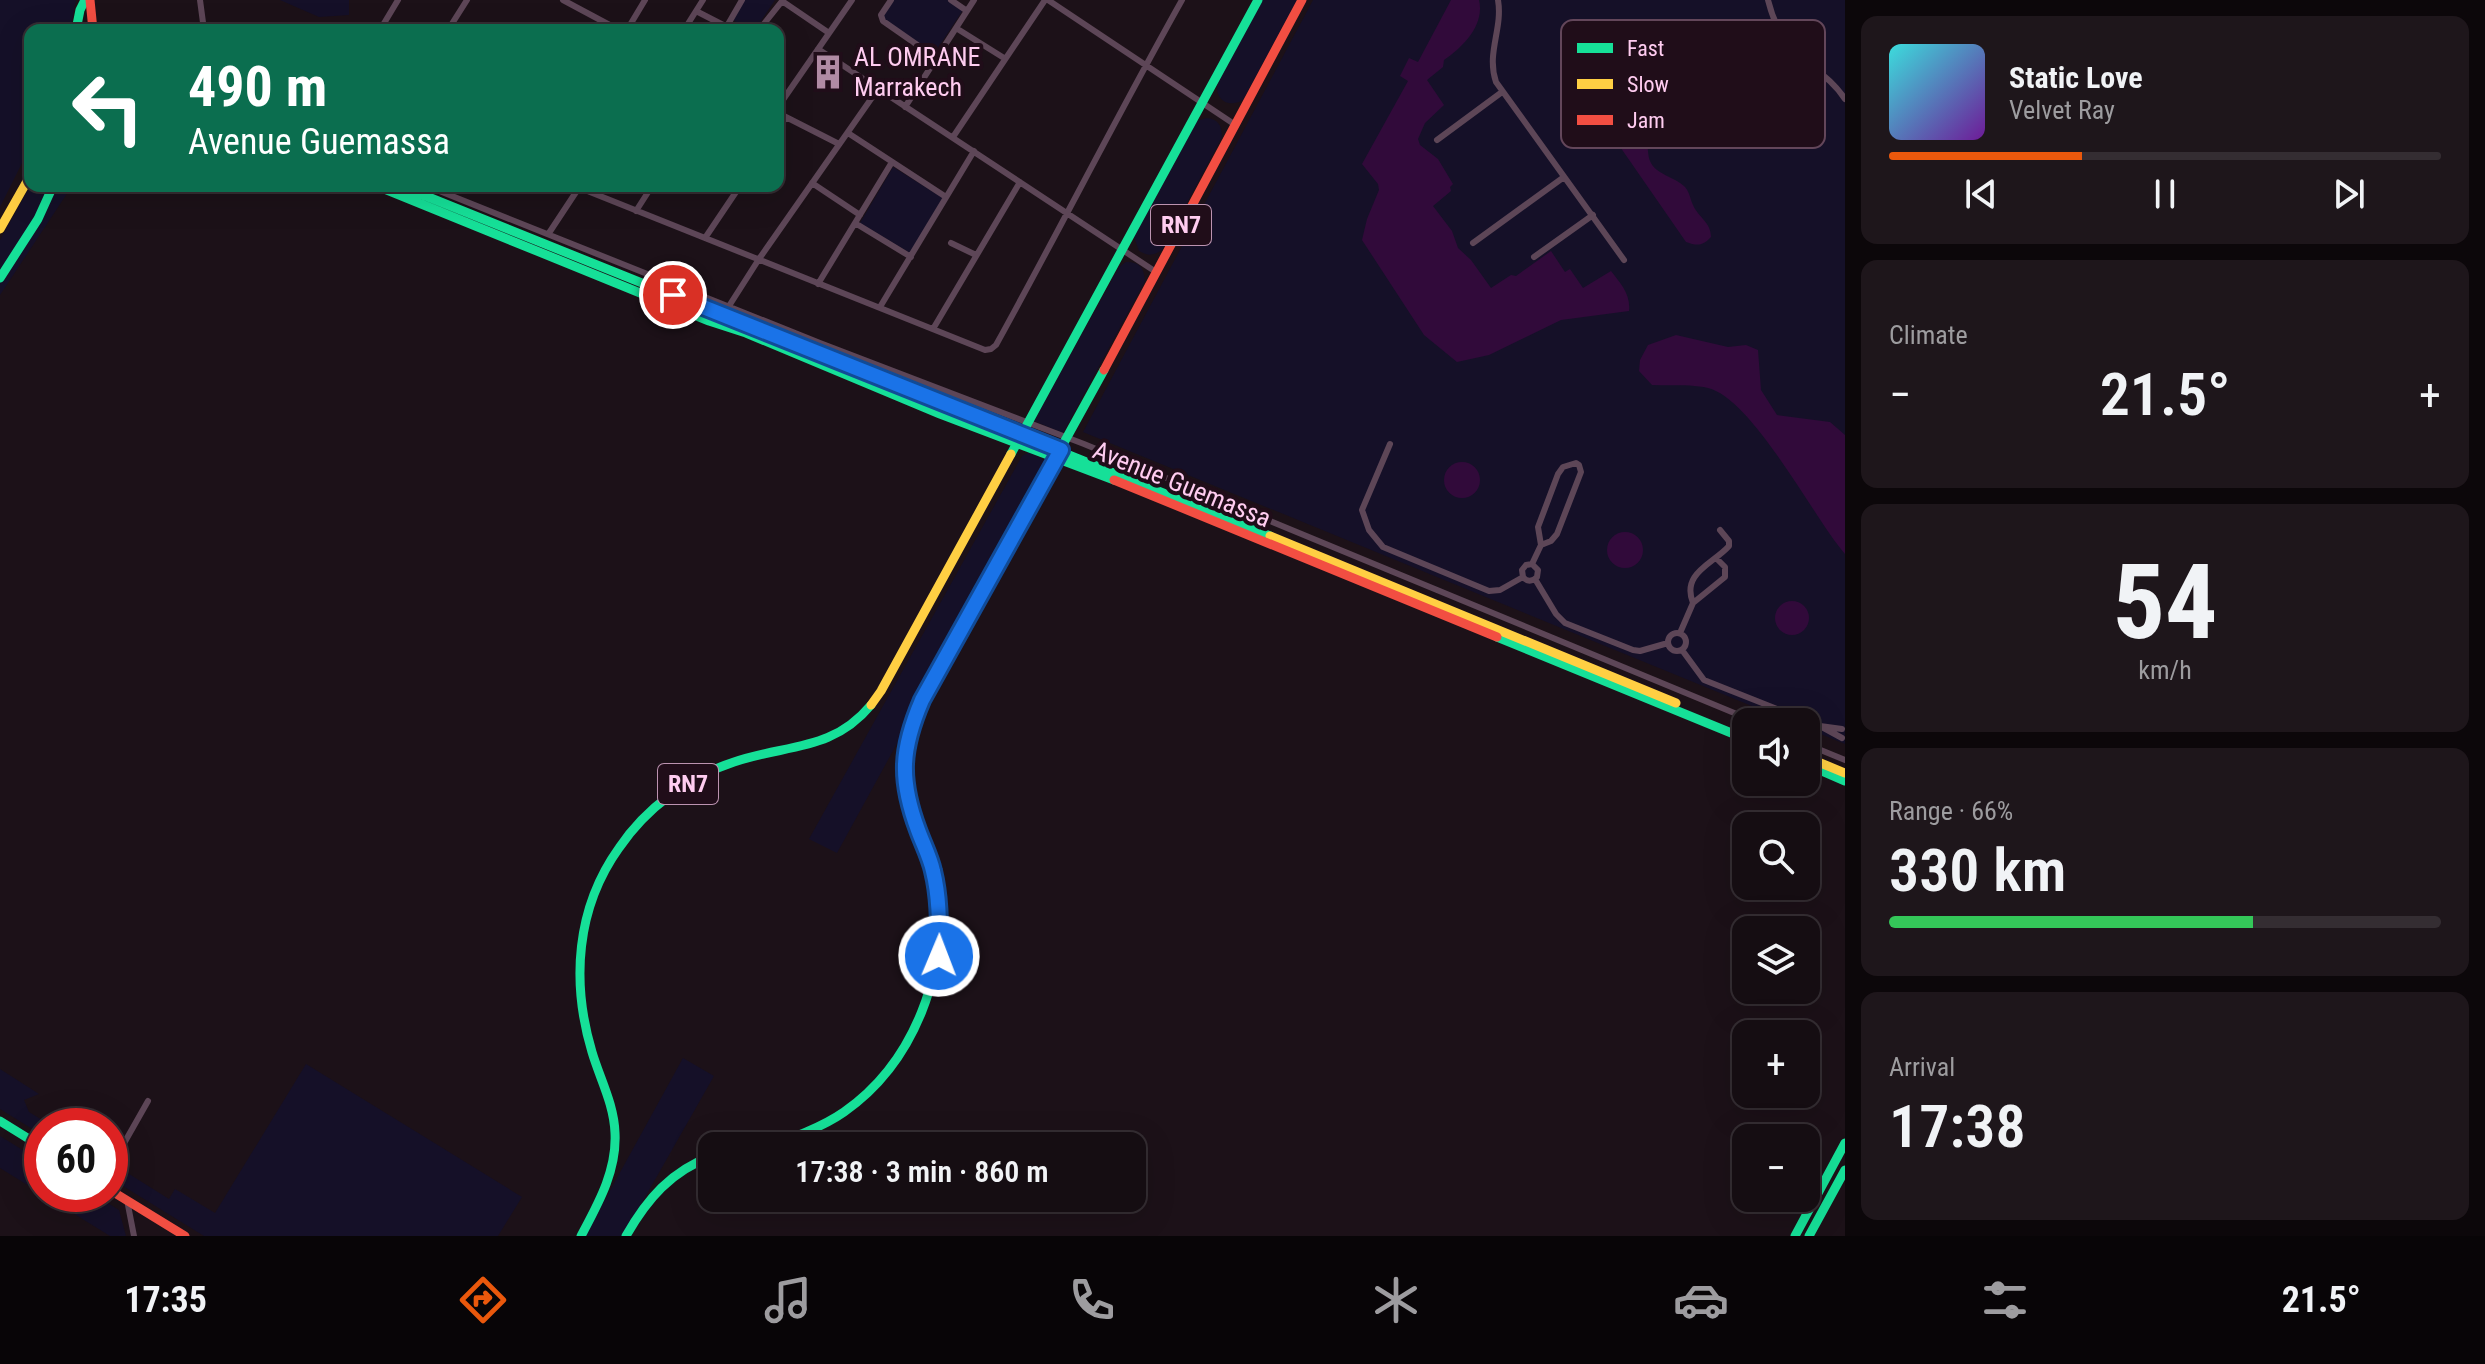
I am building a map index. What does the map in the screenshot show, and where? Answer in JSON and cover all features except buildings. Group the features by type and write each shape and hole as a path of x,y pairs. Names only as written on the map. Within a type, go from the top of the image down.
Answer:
{"main road":[{"path":"87,0 92,24"},
{"path":"77,24 80,10 87,0"},
{"path":"84,24 87,0"},
{"name":"RN7","path":"581,1236 607,1181 616,1143 608,1095 585,1029 578,976 582,933 595,890 608,862 646,815 695,779 733,762 824,740 849,727 866,711 902,656 1258,0"},
{"name":"RN7","path":"811,1132 838,1117 867,1094 893,1067 920,1021 932,988 939,956 939,914 933,869 908,801 905,765 907,740 922,700 1059,453 1302,0"},
{"path":"0,229 24,187"},
{"path":"0,278 38,219 50,192"},
{"name":"Avenue Guemassa","path":"392,192 940,414 1021,438"},
{"name":"Avenue Guemassa","path":"416,192 1732,726"},
{"name":"Avenue Guemassa","path":"1059,453 1732,733"},
{"path":"1820,763 1845,773"},
{"path":"1820,770 1845,781"},
{"path":"0,1121 24,1136"},
{"path":"1795,1236 1845,1143"},
{"path":"626,1236 650,1197 681,1170 698,1162"},
{"path":"1809,1236 1845,1170"},
{"path":"128,1201 185,1236"}],"street":[{"path":"200,0 203,24"},
{"path":"384,24 398,0"},
{"path":"454,24 467,0"},
{"path":"563,0 608,24"},
{"path":"631,24 645,0"},
{"path":"688,24 703,0"},
{"path":"732,24 742,0"},
{"path":"764,24 782,0 829,33"},
{"path":"784,98 852,0"},
{"path":"891,0 881,15 883,21 936,58"},
{"path":"951,0 967,11"},
{"path":"905,107 974,0"},
{"path":"953,137 1046,0 1234,124"},
{"path":"592,192 985,350 991,349 1068,214 1182,0"},
{"path":"1498,0 1499,24 1492,47 1492,72 1502,92 1624,260"},
{"path":"1768,0 1774,20"},
{"path":"696,11 722,24"},
{"path":"956,28 1004,58"},
{"path":"818,49 1156,272"},
{"path":"1825,75 1845,99"},
{"path":"729,306 878,89"},
{"path":"1437,140 1502,92"},
{"path":"784,120 786,117 839,144"},
{"path":"848,133 946,197"},
{"path":"880,307 974,151"},
{"path":"818,284 892,162"},
{"path":"1473,243 1564,177"},
{"path":"933,329 1020,182"},
{"path":"812,183 860,215"},
{"name":"Avenue Guemassa","path":"443,192 1067,438 1732,712"},
{"path":"549,233 574,192"},
{"path":"636,211 648,192"},
{"path":"705,238 735,192"},
{"path":"1534,257 1593,215"},
{"path":"855,223 911,257"},
{"path":"951,243 976,255"},
{"path":"1390,444 1362,510 1369,530 1383,547 1489,591 1500,590 1523,577"},
{"path":"1523,577 1523,567 1532,564 1541,545 1538,527 1560,470 1576,463 1580,475 1557,534 1541,545"},
{"path":"1693,603 1689,592 1697,572 1730,545 1720,530"},
{"path":"1680,633 1693,603 1725,577 1725,567 1716,558"},
{"path":"1532,564 1538,572 1535,579"},
{"path":"1523,577 1535,579"},
{"path":"1535,579 1565,623 1633,650 1668,643"},
{"path":"1668,643 1671,635 1680,633"},
{"path":"1680,633 1686,641 1682,650"},
{"path":"1668,643 1673,651 1682,650"},
{"path":"1682,650 1704,680 1775,708"},
{"path":"1820,726 1843,728 1843,740"},
{"path":"1820,726 1843,740"},
{"path":"1820,750 1845,760"},
{"path":"128,1136 148,1101"},
{"path":"128,1205 134,1236"}],"shaded area":[{"path":"0,0 76,0 71,24 24,24 24,159 0,207"},
{"path":"280,0 349,0 349,15 319,17"},
{"path":"744,0 775,0 759,24 740,24 733,20"},
{"path":"894,0 948,0 963,10 934,54 882,18"},
{"path":"1262,0 1297,0 1243,100 1224,102 1217,85"},
{"path":"1313,0 1845,0 1845,744 1820,734 1820,708 1757,708 1083,432"},
{"path":"1451,0 1479,0 1480,9 1471,34 1444,60 1443,67 1427,80 1444,105 1425,123 1418,139 1420,145 1438,159 1453,184 1451,191 1433,206 1452,231 1458,248 1491,288 1511,275 1516,276 1551,251 1565,272 1570,269 1583,288 1611,271 1624,289 1629,305 1629,311 1561,320 1489,355 1457,362 1424,335 1362,240 1379,190 1378,184 1362,164 1408,81 1400,76 1409,58 1418,62"},
{"path":"1206,118 1218,123 1222,137 1162,250 1150,255 1142,253 1134,237 1197,121"},
{"path":"1621,148 1648,148 1653,166 1687,189 1695,209 1709,227 1711,237 1697,245 1686,242"},
{"path":"893,167 943,198 910,253 860,223"},
{"path":"27,192 68,192 0,295 0,240"},
{"path":"1126,262 1140,267 1145,281 1063,433 1034,421 1119,267"},
{"path":"1676,335 1728,347 1746,345 1758,350 1761,390 1777,415 1830,422 1845,435 1845,554 1744,413 1708,388 1652,385 1639,371 1640,360 1648,345"},
{"path":"1030,452 1047,462 1043,477 837,853 809,839 1022,456"},
{"path":"1462,462 1475,467 1480,480 1475,493 1462,498 1449,493 1444,480 1449,467"},
{"path":"1625,532 1638,537 1643,550 1638,563 1625,568 1612,563 1607,550 1612,537"},
{"path":"1792,601 1804,606 1809,618 1804,630 1792,635 1780,630 1775,618 1780,606"},
{"path":"683,1058 714,1076 623,1236 585,1236"},
{"path":"306,1064 522,1197 498,1236 204,1236 128,1189 128,1173 169,1199 175,1189 215,1213"},
{"path":"0,1069 39,1094 24,1100 27,1108 24,1108 24,1124 0,1109"},
{"path":"0,1136 24,1151 24,1183 0,1168"},
{"path":"71,1212 120,1212 126,1236 110,1236"}],"traffic: fast":[{"path":"77,24 85,0"},
{"path":"1011,454 1258,0"},
{"path":"0,278 38,219 50,192"},
{"path":"392,192 940,414 1114,480"},
{"path":"416,192 1270,536"},
{"path":"806,1132 844,1112 869,1092 908,1041 922,1012 932,982 939,918 934,877 908,798 906,769 913,728 922,700 1104,370"},
{"path":"1497,637 1732,733"},
{"path":"581,1236 610,1174 615,1147 612,1112 585,1026 580,973 586,920 605,871 642,820 685,785 734,762 824,739 856,720 871,705"},
{"path":"1820,770 1845,781"},
{"path":"0,1121 24,1136"},
{"path":"1795,1236 1845,1143"},
{"path":"626,1236 652,1198 672,1178 698,1162"},
{"path":"1809,1236 1845,1170"}],"traffic: slow":[{"path":"0,229 24,187"},
{"path":"871,705 1011,454"},
{"path":"1270,536 1676,703"},
{"path":"1820,763 1845,773"}],"traffic: jam":[{"path":"90,0 92,24"},
{"path":"1104,370 1302,0"},
{"path":"1114,480 1497,637"},
{"path":"128,1201 185,1236"}],"place":[{"name":"AL OMRANE Marrakech","path":"828,72"}],"route":[{"path":"673,295 1061,450 922,700 907,740 905,765 908,801 933,869 939,914 939,956"}]}
